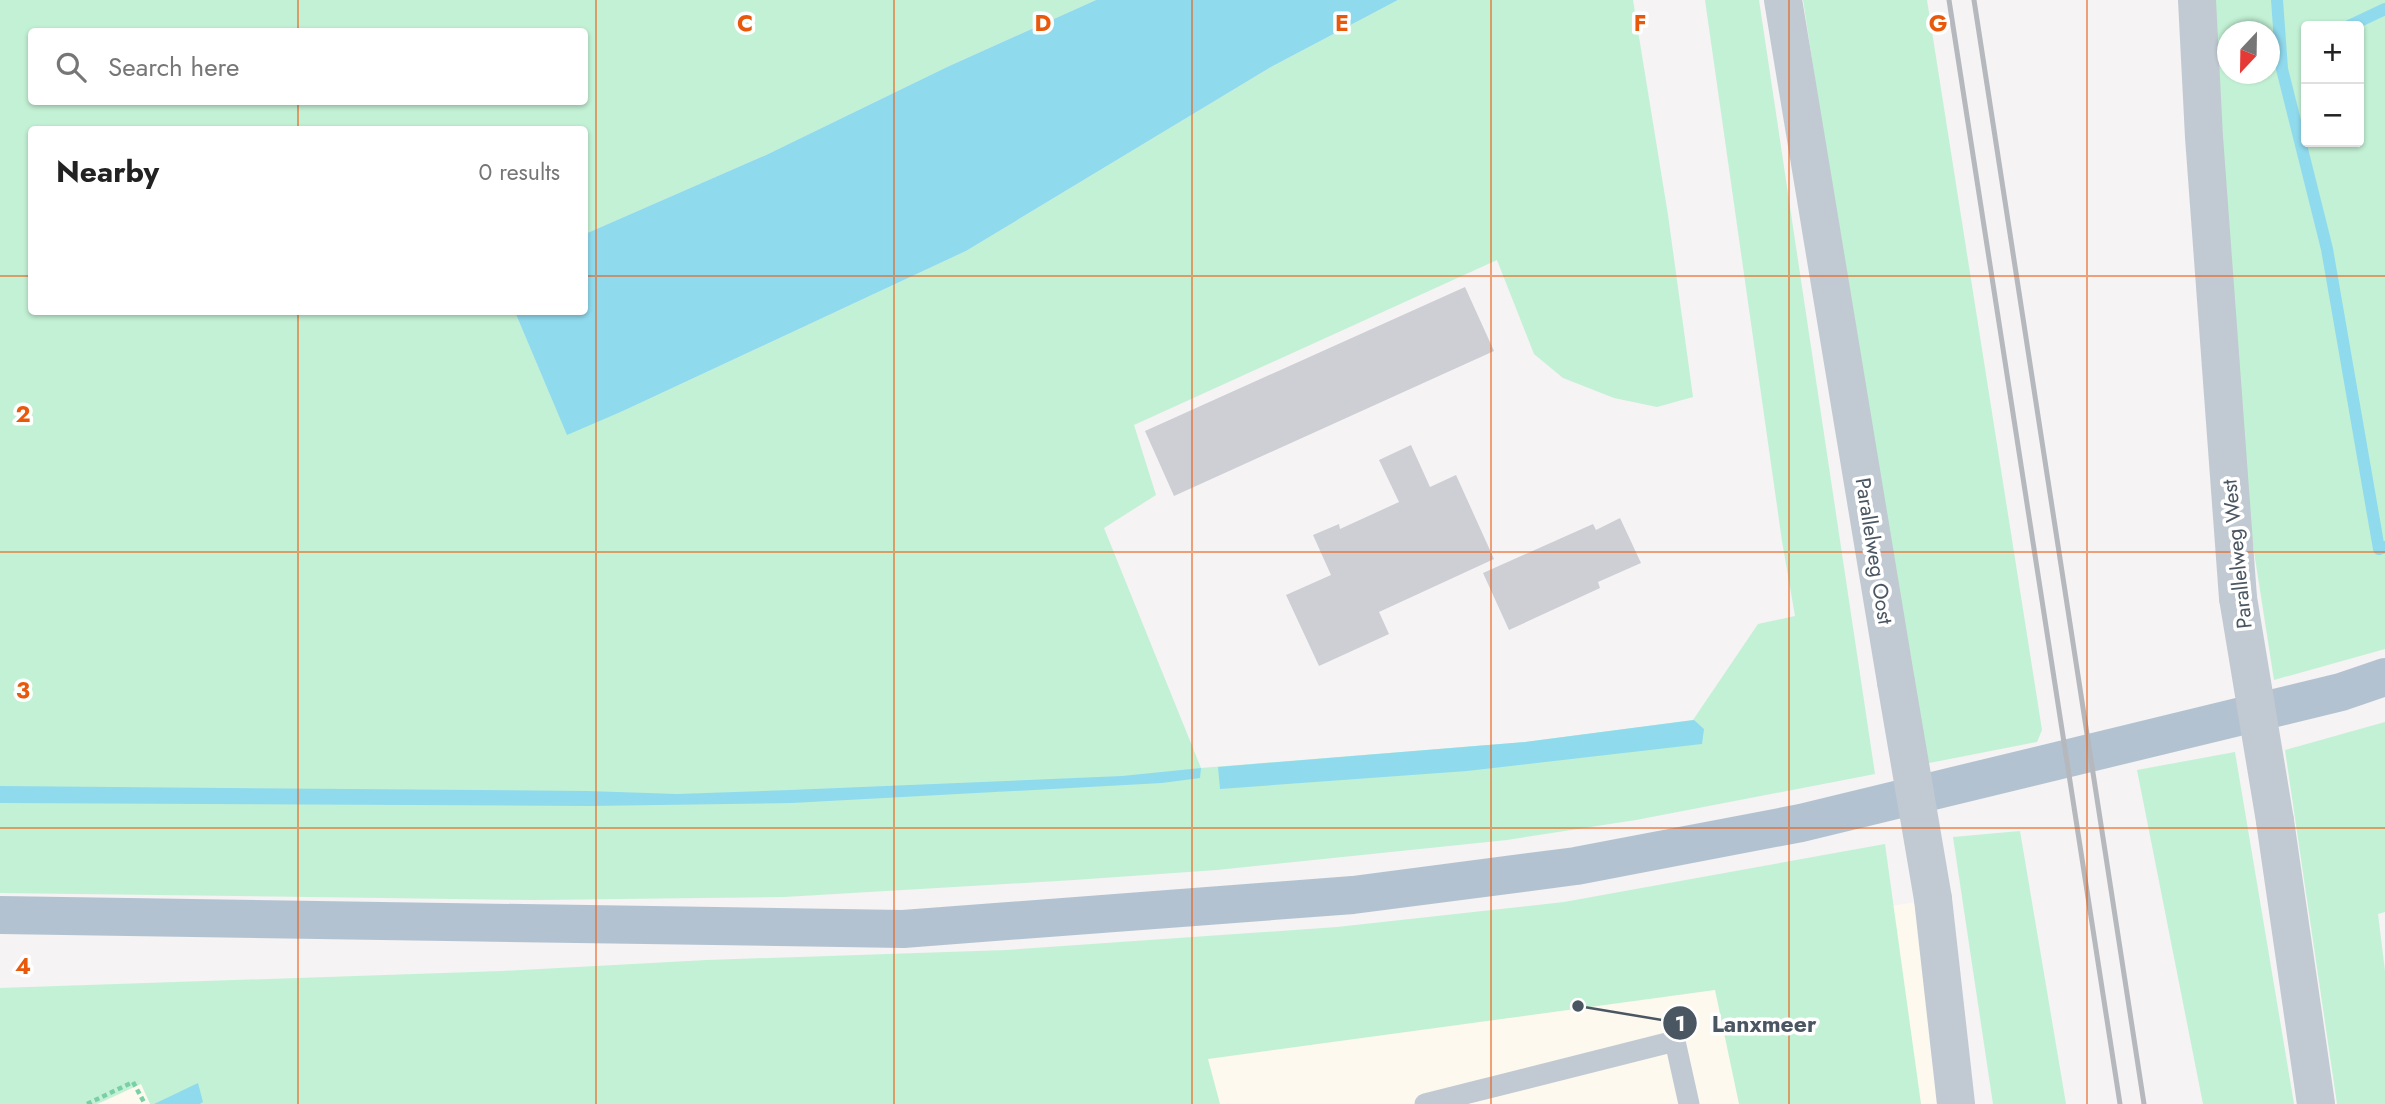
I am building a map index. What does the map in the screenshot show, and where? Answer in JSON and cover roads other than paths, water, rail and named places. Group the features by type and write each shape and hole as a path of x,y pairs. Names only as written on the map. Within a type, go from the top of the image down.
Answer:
{"main road":[{"path":"0,915 903,929 1353,895 1576,866 1801,823 2341,692 2385,677"}],"street":[{"name":"Parallelweg Oost","path":"1783,0 1933,899 1956,1104"},
{"name":"Parallelweg West","path":"2197,0 2205,150 2238,598 2275,821 2316,1104"}],"lane":[{"path":"1425,1104 1675,1041 1689,1104"}],"water":[{"path":"1096,0 1398,0 1271,67 966,251 567,435 516,315 588,315 588,233 766,155 947,67"},
{"path":"1694,720 1704,729 1702,744 1467,771 1220,789 1218,767 1525,742"},
{"path":"1201,768 1200,778 1162,783 792,803 589,806 0,803 0,786 677,794 1122,776"},
{"path":"198,1083 203,1102 200,1104 154,1104"}],"waterway":[{"path":"2277,0 2282,69 2327,249 2379,549 2385,547"},
{"path":"2360,21 2385,9"}],"railway":[{"path":"1949,0 2120,1104"},
{"path":"1974,0 2144,1104"}],"place":[{"name":"Lanxmeer","path":"1578,1006"}]}
